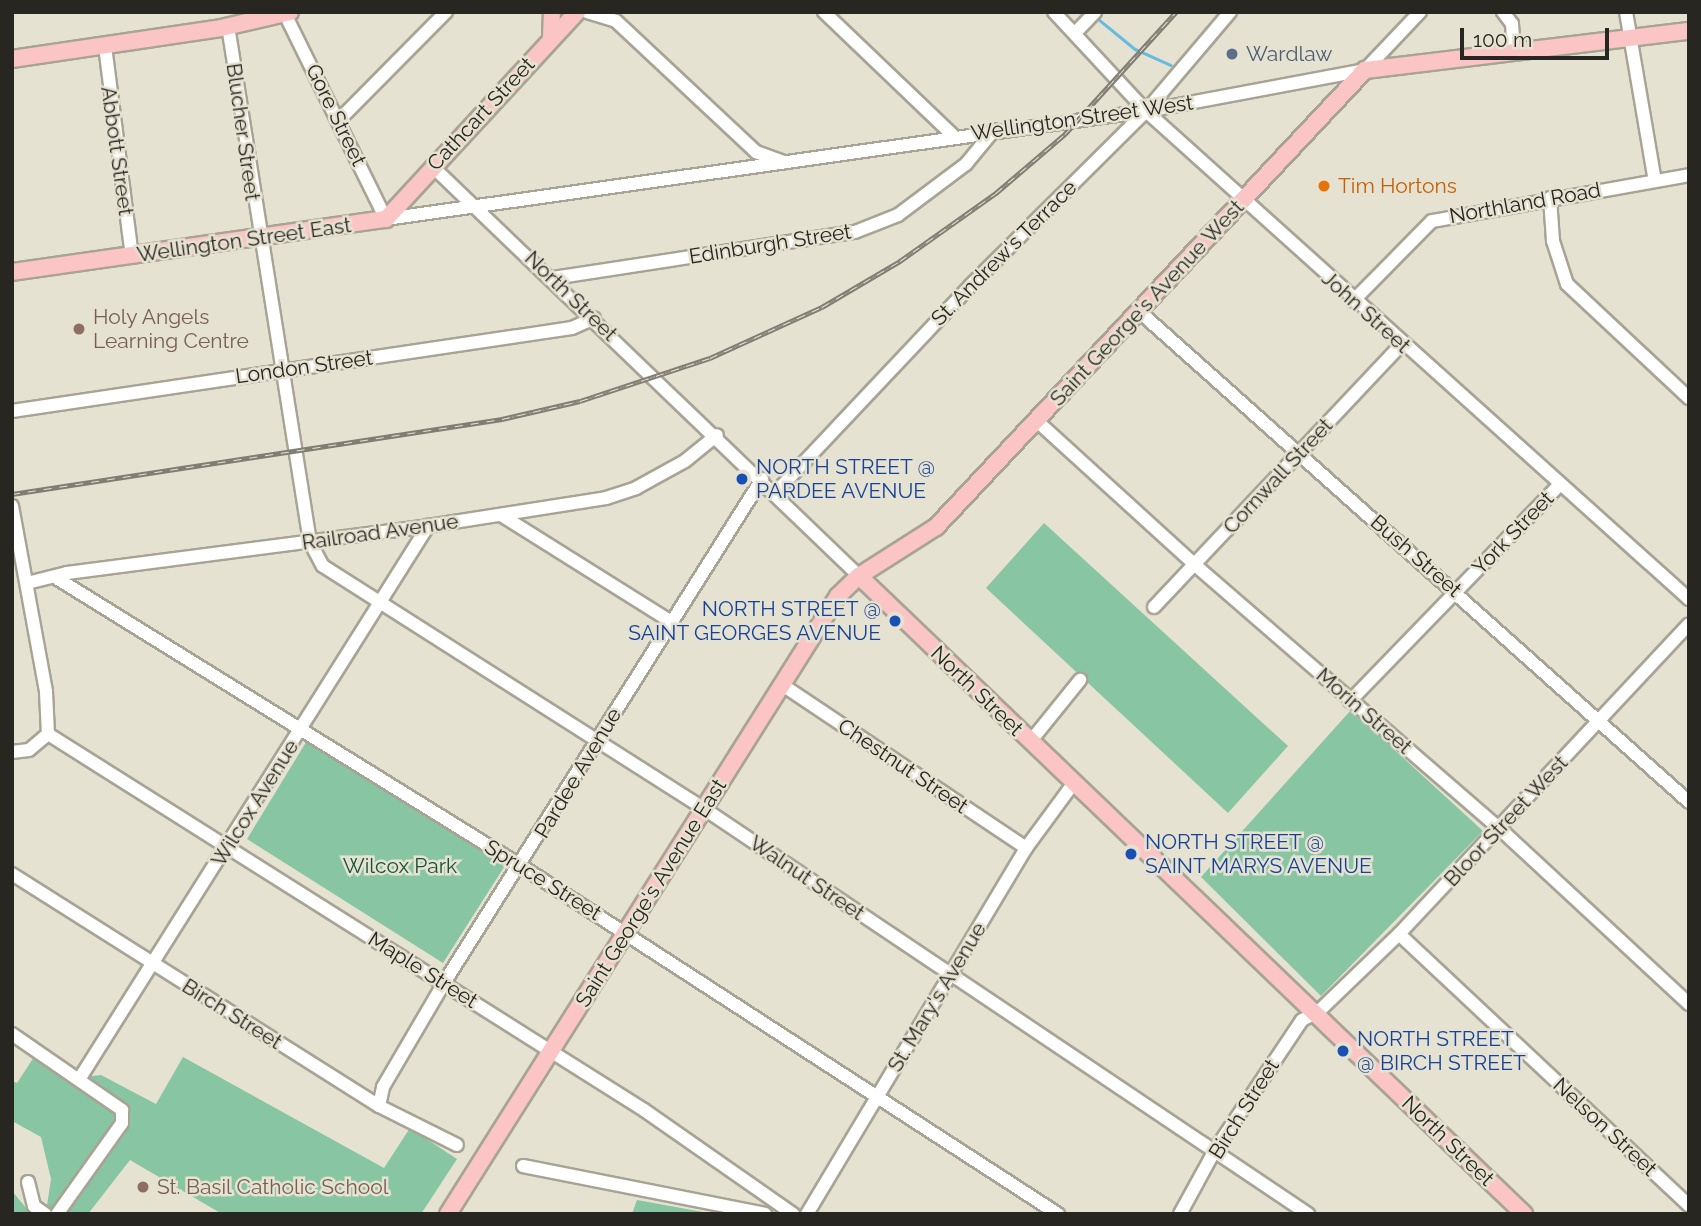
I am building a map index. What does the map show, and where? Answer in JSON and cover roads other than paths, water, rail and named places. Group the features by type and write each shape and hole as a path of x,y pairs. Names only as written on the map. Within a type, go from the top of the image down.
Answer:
{"main road":[{"path":"551,38 552,12"},
{"name":"Cathcart Street","path":"386,219 432,166 577,12"},
{"path":"12,59 228,26 287,13"},
{"name":"Wellington Street West","path":"1364,70 1689,31"},
{"name":"Saint George's Avenue West","path":"859,576 936,527 1141,313 1364,70"},
{"name":"Wellington Street East","path":"12,272 386,219"},
{"name":"Saint George's Avenue East","path":"448,1214 552,1054 824,614 859,576"},
{"name":"North Street","path":"859,576 1073,784 1318,1012 1524,1214"}],"street":[{"path":"339,120 446,12"},
{"path":"587,12 613,17 746,144 766,158 787,163"},
{"path":"824,12 955,137"},
{"name":"John Street","path":"1055,12 1146,111 1244,198 1353,301 1689,599"},
{"path":"1075,33 1095,12"},
{"name":"St. Andrew's Terrace","path":"776,492 970,286 1146,111 1230,12"},
{"name":"Saint George's Avenue West","path":"1364,70 1420,12"},
{"path":"1503,12 1512,24 1514,53"},
{"path":"1626,12 1655,181"},
{"name":"Gore Street","path":"287,13 386,219"},
{"name":"Blucher Street","path":"228,26 260,237 285,370 310,542"},
{"name":"Abbott Street","path":"106,46 132,256"},
{"name":"Wellington Street West","path":"475,206 734,173 994,130 1146,111 1364,70"},
{"path":"1108,116 1121,122 1125,131"},
{"name":"Edinburgh Street","path":"553,278 855,232 898,215 966,164 994,130"},
{"path":"734,173 746,158 746,144"},
{"name":"North Street","path":"432,166 717,435 859,576"},
{"name":"Northland Road","path":"1353,301 1432,220 1689,175"},
{"path":"1550,198 1553,240 1567,284 1689,398"},
{"name":"Wellington Street East","path":"386,219 475,206"},
{"name":"Bush Street","path":"1141,313 1601,719 1689,802"},
{"name":"London Street","path":"12,411 572,328 594,318"},
{"name":"Cornwall Street","path":"1154,607 1402,344"},
{"name":"Morin Street","path":"1037,421 1195,565 1499,828 1689,1004"},
{"name":"Railroad Avenue","path":"27,583 58,579 67,573 428,527 606,498 636,488 685,461 717,435"},
{"name":"Pardee Avenue","path":"379,1106 383,1087 444,983 522,866 670,621 762,479"},
{"name":"York Street","path":"1350,701 1559,485"},
{"path":"12,506 27,583 48,734 29,750 12,752"},
{"path":"500,515 670,621"},
{"name":"Wilcox Avenue","path":"80,1078 154,965 428,527"},
{"name":"Walnut Street","path":"310,542 323,566 703,808 953,973 1308,1214"},
{"name":"Spruce Street","path":"58,579 522,866 1058,1214"},
{"name":"Bloor Street West","path":"1318,1012 1399,934 1689,624"},
{"path":"1030,742 1080,680"},
{"name":"Chestnut Street","path":"781,684 1026,848"},
{"name":"Maple Street","path":"48,734 444,983 793,1214"},
{"name":"St. Mary's Avenue","path":"807,1214 1026,848 1073,784"},
{"name":"Birch Street","path":"12,874 379,1106 457,1145"},
{"name":"Nelson Street","path":"1399,934 1689,1205"},
{"name":"Birch Street","path":"1180,1214 1215,1150 1301,1020 1318,1012"},
{"path":"12,1034 80,1078 122,1111 122,1123 57,1214"},
{"path":"523,1166 765,1214"},
{"path":"28,1182 34,1206 45,1214"}],"waterway":[{"path":"1097,18 1135,49 1171,65"}],"railway":[{"path":"12,494 502,419 580,401 710,358 822,307 900,261 996,193 1065,134 1176,12"}],"place":[{"name":"Wardlaw","path":"1232,54"},
{"name":"Tim Hortons","path":"1324,186"},
{"name":"Holy Angels Learning Centre","path":"79,329"},
{"name":"NORTH STREET @ PARDEE AVENUE","path":"742,479"},
{"name":"NORTH STREET @ SAINT GEORGES AVENUE","path":"895,621"},
{"name":"NORTH STREET @ SAINT MARYS AVENUE","path":"1131,854"},
{"name":"NORTH STREET @ BIRCH STREET","path":"1343,1051"},
{"name":"St. Basil Catholic School","path":"143,1187"}],"park label":[{"name":"Wilcox Park","path":"400,866"}]}
